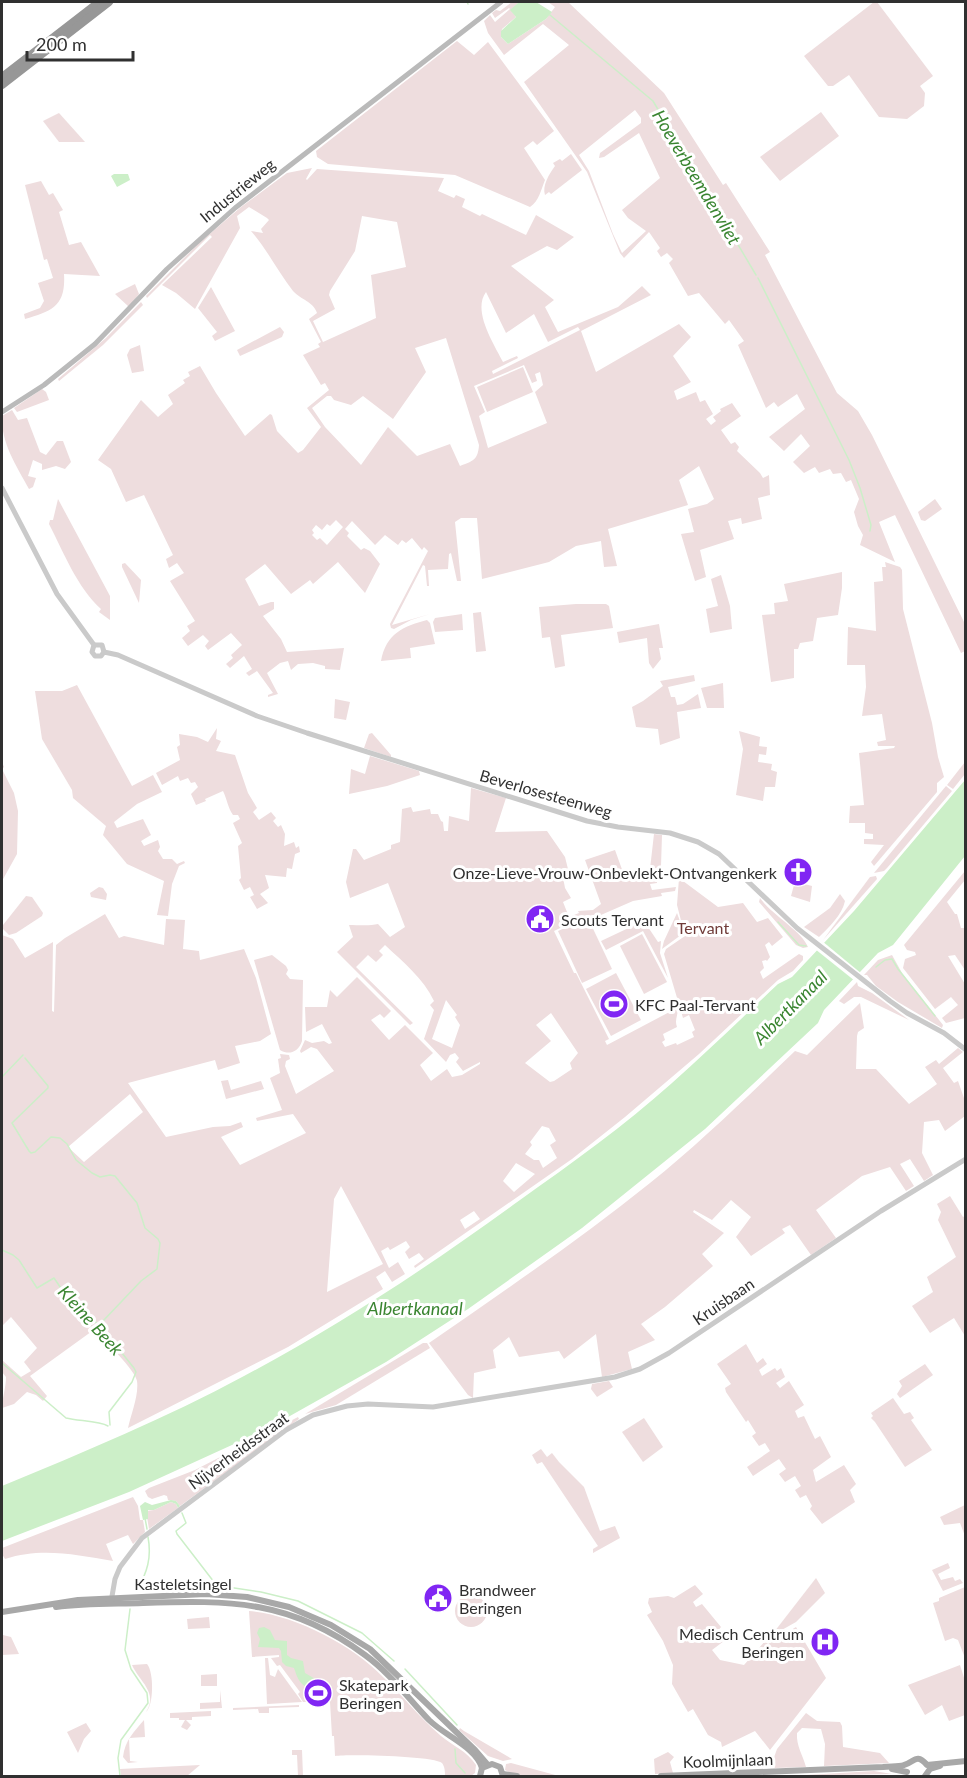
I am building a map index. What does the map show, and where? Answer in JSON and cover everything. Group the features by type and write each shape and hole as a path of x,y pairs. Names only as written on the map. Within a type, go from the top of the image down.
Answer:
{"highway":[{"path":"2,77 99,2"},
{"path":"2,85 109,2"}],"main road":[{"name":"Industrieweg","path":"2,412 44,385 95,345 174,263 235,208 501,2"},
{"name":"Kasteletsingel","path":"2,1614 111,1601 227,1602 266,1608 309,1622 347,1642 394,1680 440,1731 473,1753 485,1766 496,1765 503,1775"},
{"name":"Koolmijnlaan","path":"744,1776 883,1767 909,1771 913,1760 919,1759 927,1765 966,1761"},
{"name":"Koolmijnlaan","path":"926,1775 930,1769 948,1763"},
{"name":"Koolmijnlaan","path":"926,1775 927,1765"},
{"path":"480,1776 485,1766"},
{"name":"Koolmijnlaan","path":"661,1776 797,1772"},
{"path":"503,1775 518,1776"}],"street":[{"name":"Beverlosesteenweg","path":"2,488 57,594 94,645"},
{"name":"Beverlosesteenweg","path":"94,645 91,651 94,655 100,656 104,652"},
{"name":"Beverlosesteenweg","path":"94,645 102,645 104,652"},
{"name":"Beverlosesteenweg","path":"104,652 118,655 257,716 423,770 597,823 670,833 688,838 718,855 797,928 864,981 907,1013 950,1036 966,1050"},
{"name":"Kruisbaan","path":"469,1401 615,1377 653,1363 881,1211 966,1159"},
{"name":"Nijverheidsstraat","path":"111,1601 120,1567 142,1538 295,1424 325,1411 357,1405 432,1407 469,1401"}],"green space":[{"path":"512,2 519,2 511,10 516,17 502,29 501,37 508,44 546,19 555,7 548,2 568,2 664,93 723,185 726,183 770,252 765,255 837,393 858,411 872,435 965,624 965,651 961,653 895,515 879,522 895,562 860,545 863,535 854,512 859,499 851,480 846,482 841,473 833,474 830,469 819,473 815,467 804,473 793,462 810,446 801,434 784,451 769,437 805,409 797,394 778,407 774,402 766,408 738,345 744,341 729,320 725,324 699,293 688,296 669,263 673,259 667,253 661,257 657,251 660,248 649,232 624,258 620,253 587,172 524,82 569,45 543,24 504,55 488,33 484,21 490,15 495,22 510,9 495,18 492,13 496,10 500,11","holes":["635,110 641,118 641,123 600,153 599,158 604,157 639,133 660,178 622,210 628,218 646,231 622,253 589,171 579,155"]},
{"path":"877,2 933,76 920,86 925,93 924,106 907,119 879,117 849,75 833,86 828,86 804,56"},
{"path":"457,41 474,55 488,42 554,131 537,145 533,141 524,148 545,180 533,205 530,207 455,175 328,164 317,157 316,151"},
{"path":"821,112 839,136 780,181 760,157"},
{"path":"59,113 85,142 59,142 43,121"},
{"path":"571,154 582,170 551,194 549,192 545,195 545,184 555,166 553,163 560,159 562,161"},
{"path":"312,168 307,180 317,169 444,178 438,191 454,198 456,195 465,199 462,207 480,216 482,214 526,235 536,215 574,237 557,250 547,246 511,266 554,300 545,307 558,332 618,307 642,286 651,295 581,331 596,372 679,324 691,337 673,356 691,382 674,391 677,400 696,392 700,402 705,400 713,414 706,419 711,425 716,421 713,417 721,411 720,409 732,403 741,416 721,430 731,444 735,442 739,447 737,451 763,478 769,475 770,495 758,498 762,519 742,524 741,518 728,521 734,539 700,550 706,577 695,581 681,534 694,532 688,509 707,504 714,499 699,466 679,480 688,505 608,529 617,566 604,567 601,541 576,546 549,562 482,579 477,518 461,518 455,522 461,581 457,581 451,553 448,569 428,570 429,586 427,586 423,565 392,625 430,614 394,629 390,624 428,551 424,547 422,550 412,538 406,543 402,540 398,545 385,535 375,545 352,521 345,529 349,533 347,536 361,550 364,548 370,551 380,564 365,593 338,562 313,584 310,580 291,594 265,564 245,579 259,606 274,602 274,609 263,616 281,639 287,652 344,648 340,670 325,669 325,666 313,663 298,664 291,670 288,661 280,663 267,673 278,694 268,697 273,693 257,671 249,676 246,673 252,669 244,656 230,668 226,664 233,658 231,655 242,645 231,633 208,650 205,646 209,641 203,635 188,646 182,638 190,631 187,626 195,621 170,581 184,573 177,563 169,568 166,559 173,555 144,495 126,502 111,469 98,460 141,400 158,417 173,404 168,395 185,383 183,380 190,376 188,372 200,366 245,436 270,414 277,431 298,453 321,427 307,408 329,390 325,383 321,385 303,355 320,347 318,344 321,342 309,319 317,313 313,306 293,291 251,231 263,233 261,229 269,220 267,218 249,207 237,216 240,228 195,309 162,285 212,237 210,235 147,298 146,296 198,244 241,207 287,173","holes":["362,216 397,222 406,267 371,275 376,318 323,342 313,321 335,309 329,295 330,291 355,251","486,292 506,333 534,314 548,342 578,327 580,330 493,374 492,371 518,358 517,356 503,362 486,327 481,308","446,338 479,445 476,457 460,466 450,444 417,456 388,427 361,465 325,427 312,408 327,396 351,405 363,396 393,419 426,372 415,348","524,365 532,383 537,381 535,374 540,372 543,385 535,392 547,423 488,448 479,416 485,412 474,386","336,520 343,527 327,545 320,538 317,540 312,535 314,533 312,530 316,525 322,530 327,524 330,526"]},
{"path":"41,181 49,195 53,193 63,210 59,212 69,245 81,242 100,276 64,274 63,293 55,306 25,319 24,314 40,308 44,301 38,283 53,278 47,259 44,260 25,185"},
{"path":"135,284 139,294 129,307 115,294"},
{"path":"211,287 235,331 215,341 212,336 217,332 198,308"},
{"path":"141,302 143,305 103,345 59,381 58,379 106,338"},
{"path":"280,327 284,332 282,337 240,356 237,350"},
{"path":"140,345 144,371 132,373 127,355 130,349"},
{"path":"523,367 533,392 487,412 477,387"},
{"path":"42,389 49,400 17,412 14,408"},
{"path":"12,410 18,420 27,418 40,452 46,455 57,441 63,441 71,462 65,469 56,466 42,470 42,464 33,460 28,476 36,478 33,487 29,489 10,454 2,426 2,416"},
{"path":"58,499 110,596 110,620 99,612 101,609 78,580 49,524 50,520 53,520"},
{"path":"935,499 942,509 925,521 921,520 918,512"},
{"path":"885,562 900,567 902,570 903,609 944,777 937,783 937,792 874,866 871,862 884,845 864,844 864,839 873,839 873,834 865,833 865,823 849,823 850,806 864,805 859,753 895,746 878,746 877,742 886,740 882,714 862,716 866,687 865,665 847,665 848,627 876,631 874,582 883,581 882,567 886,567"},
{"path":"125,563 141,580 139,603 122,567"},
{"path":"842,572 838,615 817,618 813,641 800,643 798,649 794,649 794,678 771,682 762,615 775,614 774,603 788,601 784,584"},
{"path":"721,575 730,606 732,629 710,633 706,609 718,606 711,579"},
{"path":"606,604 609,606 613,628 561,635 565,666 555,668 550,637 542,638 539,607"},
{"path":"481,612 486,651 476,652 473,613"},
{"path":"462,614 463,630 435,632 433,622 435,618"},
{"path":"427,620 430,623 435,644 410,648 411,658 381,661 391,638 403,628"},
{"path":"659,624 663,648 659,648 661,659 653,669 649,663 647,638 619,643 617,632"},
{"path":"694,675 695,681 668,687 677,705 683,704 698,694 701,708 677,712 680,738 660,745 658,729 636,727 632,707 663,686 660,681"},
{"path":"723,683 724,708 707,708 701,688"},
{"path":"77,685 132,786 153,775 162,792 137,804 114,822 117,828 143,819 151,835 141,841 144,846 158,840 160,847 158,851 163,859 172,859 177,864 184,861 185,863 179,866 172,884 168,916 157,915 164,881 127,864 103,835 106,826 73,798 72,790 42,739 35,691 62,691"},
{"path":"335,699 350,702 346,720 334,718"},
{"path":"217,728 216,739 221,741 216,751 235,755 248,793 257,808 253,812 259,820 271,812 276,818 273,821 278,827 281,825 285,834 284,846 294,842 296,848 299,846 300,852 295,854 292,869 287,868 286,877 265,875 269,888 260,894 268,903 257,909 250,897 254,895 250,887 244,890 239,880 241,878 238,846 242,843 233,823 240,819 238,815 233,815 231,812 223,791 196,805 191,794 198,787 195,782 191,783 188,778 180,781 178,776 162,785 156,773 180,760 177,747 180,745 179,734 197,737 208,742"},
{"path":"739,731 760,737 759,746 767,747 766,755 759,754 758,762 772,764 771,770 777,772 775,787 765,787 763,801 736,795 743,749"},
{"path":"372,733 391,757 364,748 369,734"},
{"path":"370,756 419,771 420,775 387,786 349,794 351,769 365,774"},
{"path":"965,762 965,774 953,789 947,785"},
{"path":"2,769 14,793 18,811 17,854 2,881"},
{"path":"946,786 952,791 887,868 874,873"},
{"name":"Tervant","path":"471,788 506,798 495,832 547,831 565,857 568,869 562,872 565,888 571,898 563,902 569,917 579,913 578,911 593,910 601,904 585,860 615,850 624,875 650,869 654,834 662,835 661,866 656,868 657,883 650,884 652,890 676,887 675,891 661,893 662,896 633,901 594,918 587,915 554,931 609,1039 605,1041 607,1045 677,1008 677,1027 663,1034 665,1040 662,1042 665,1047 676,1043 677,1045 694,1037 692,1032 695,1030 689,1015 683,1018 664,954 666,949 685,936 677,905 679,878 718,907 743,903 757,922 768,918 783,937 772,946 769,942 765,945 770,957 767,961 762,961 764,968 760,972 763,979 799,954 803,956 803,960 625,1117 572,1159 415,1268 414,1266 424,1259 419,1253 409,1259 405,1252 410,1247 406,1241 390,1250 388,1247 381,1251 389,1268 398,1262 405,1274 392,1282 385,1271 376,1277 383,1289 288,1347 128,1428 136,1398 137,1381 126,1363 95,1329 30,1376 47,1396 43,1401 27,1392 14,1404 2,1408 6,1377 2,1372 2,1360 21,1377 31,1371 24,1362 37,1348 11,1317 2,1326 2,935 13,939 25,958 53,942 52,1011 54,1012 56,945 105,914 119,938 124,936 164,945 166,919 185,920 183,949 199,951 200,960 244,949 256,978 271,1034 260,1041 235,1046 240,1063 218,1070 215,1060 128,1083 166,1137 241,1122 243,1127 221,1137 240,1165 306,1133 293,1114 257,1121 256,1118 282,1110 270,1078 280,1073 278,1059 281,1058 280,1054 289,1055 290,1059 286,1061 285,1066 296,1094 334,1071 317,1049 311,1047 301,1053 300,1051 305,1040 312,1043 324,1041 332,1043 322,1024 306,1032 305,1007 327,1007 330,990 337,997 357,977 391,1011 384,1018 380,1014 371,1020 389,1040 405,1025 433,1053 420,1065 431,1081 447,1069 452,1077 462,1075 480,1064 480,1062 463,1071 456,1062 459,1058 455,1053 450,1055 446,1062 424,1039 434,1010 430,1005 434,1001 419,978 385,945 379,951 383,955 376,962 368,955 356,967 413,1023 410,1025 337,952 353,937 349,925 378,924 390,937 405,927 388,883 350,898 346,882 353,849 356,849 364,860 391,849 391,845 400,842 402,809 411,807 413,812 430,809 431,814 438,814 443,822 444,831 448,831 449,816 469,821","holes":["446,1000 457,1015 455,1017 460,1025 452,1048 432,1039","551,1013 578,1053 570,1063 572,1069 550,1082 525,1063 551,1041 536,1025","130,1094 143,1112 84,1162 68,1147","542,1126 549,1128 556,1141 550,1145 557,1158 543,1168 539,1160 534,1160 525,1154 532,1145 530,1142","516,1163 535,1174 514,1192 503,1181","341,1186 383,1264 327,1292 334,1199","474,1211 480,1219 465,1229 460,1220"]},
{"path":"965,871 965,880 947,902 957,914 961,928 965,928 965,970 955,955 948,956 965,984 965,1018 946,1023 942,1018 958,1005 951,997 935,1009 903,968 905,959 916,955 915,952 907,950 904,945"},
{"path":"876,876 877,879 823,940 870,877"},
{"path":"801,883 812,886 810,902 791,896 794,885"},
{"path":"99,887 103,888 107,894 106,900 91,897 90,893"},
{"path":"840,894 845,901 841,911 819,937 804,927 830,908"},
{"path":"26,896 32,897 43,913 42,916 9,935 3,929 3,925"},
{"path":"760,898 800,935 808,947 803,948 796,945 759,902"},
{"path":"677,913 682,927 681,935 662,949 664,941"},
{"path":"588,918 612,969 582,983 558,931"},
{"path":"637,924 646,924 658,942 661,941 660,953 668,978 643,931 606,950 601,941"},
{"name":"KFC Paal-Tervant","path":"642,934 667,982 644,994 620,946"},
{"path":"272,955 286,966 288,970 286,974 290,979 303,980 302,1041 296,1050 291,1052 280,1050 254,960"},
{"path":"892,955 902,973 943,1025 942,1028 898,1002 876,986 867,975 864,975 878,960"},
{"name":"KFC Paal-Tervant","path":"616,973 641,1020 611,1036 586,989"},
{"path":"857,982 858,986 872,993 909,1020 861,997 854,997 844,1004 839,1001"},
{"path":"860,1003 864,1028 858,1032 857,1036 856,1069 876,1069 909,1104 937,1084 925,1067 936,1060 939,1064 958,1048 963,1052 943,1068 954,1083 958,1081 965,1101 965,1116 945,1131 939,1120 924,1122 922,1153 933,1175 924,1181 910,1159 900,1164 914,1186 906,1191 890,1167 862,1176 816,1210 836,1238 811,1255 790,1225 782,1229 785,1233 751,1256 736,1237 751,1217 731,1200 712,1220 694,1210 693,1212 724,1233 702,1254 713,1266 665,1307 641,1324 655,1340 628,1352 632,1369 602,1377 596,1334 564,1359 559,1351 519,1357 509,1337 493,1350 496,1368 474,1373 473,1398 468,1395 429,1343 569,1245 650,1183 706,1135 795,1051 807,1055"},
{"path":"228,1080 231,1090 261,1081 264,1089 226,1099 221,1081"},
{"path":"950,1196 963,1217 965,1216 965,1336 954,1318 930,1333 912,1306 933,1292 927,1277 956,1257 938,1220 941,1212 937,1204"},
{"path":"423,1343 427,1343 430,1348 336,1405 305,1414"},
{"path":"746,1344 757,1363 763,1358 767,1364 759,1370 762,1376 775,1368 777,1371 781,1368 785,1377 776,1383 780,1388 789,1381 804,1405 795,1411 798,1418 804,1416 815,1439 820,1436 831,1457 813,1470 816,1482 844,1465 856,1484 850,1490 855,1502 822,1524 810,1509 812,1506 806,1495 800,1498 795,1490 801,1486 795,1476 785,1482 779,1474 786,1469 779,1459 753,1476 747,1467 770,1451 765,1443 759,1446 752,1436 756,1433 726,1392 725,1388 731,1384 717,1364"},
{"path":"925,1364 933,1375 900,1398 897,1394 902,1386 899,1381"},
{"path":"609,1381 613,1387 597,1397 591,1389 592,1384"},
{"path":"893,1398 904,1414 910,1412 914,1418 911,1420 932,1450 905,1467 871,1418 873,1416 871,1413"},
{"path":"298,1417 299,1419 180,1506 176,1501 168,1500 164,1495 152,1499 148,1497 145,1491 149,1488 195,1470"},
{"path":"644,1418 663,1447 643,1462 622,1432"},
{"path":"541,1449 547,1457 552,1453 584,1487 600,1531 615,1526 620,1538 593,1553 593,1549 598,1546 542,1462 537,1464 532,1455"},
{"path":"133,1497 138,1506 140,1520 143,1520 145,1532 133,1544 128,1535 106,1544 113,1561 46,1553 32,1553 5,1559 2,1554 2,1548"},
{"path":"171,1502 178,1508 149,1529 146,1511"},
{"path":"965,1505 965,1536 960,1523 944,1525 940,1517"},
{"path":"948,1563 950,1568 938,1574 941,1580 953,1577 955,1581 960,1579 963,1583 943,1591 932,1570"},
{"path":"816,1578 825,1593 796,1622 771,1636"},
{"path":"695,1585 703,1594 693,1602 696,1607 702,1604 721,1627 717,1632 724,1641 712,1650 720,1660 744,1665 765,1641 768,1644 796,1627 826,1678 770,1750 755,1731 722,1747 721,1742 708,1735 693,1709 688,1712 672,1684 673,1665 663,1641 647,1615 652,1612 648,1603 649,1598 668,1596 674,1598"},
{"path":"965,1587 965,1658 958,1640 953,1638 945,1641 933,1603"},
{"path":"471,1595 482,1600 487,1611 482,1622 471,1627 460,1622 455,1611 460,1600"},
{"path":"249,1611 284,1618 303,1625 355,1653 383,1677 433,1729 468,1756 476,1765 475,1773 471,1776 445,1776 442,1763 409,1757 335,1756 330,1702 303,1702 298,1694 300,1692 280,1665 277,1666 271,1658 279,1657 279,1655 252,1657"},
{"path":"209,1617 210,1628 188,1629 187,1619"},
{"path":"2,1630 3,1635 11,1637 19,1654 2,1655"},
{"path":"265,1658 268,1658 270,1675 275,1677 278,1669 302,1702 267,1704"},
{"path":"147,1664 151,1674 152,1688 151,1703 146,1712 150,1699 149,1693 132,1665"},
{"path":"960,1665 965,1681 965,1715 949,1721 942,1705 925,1715 908,1685"},
{"path":"217,1674 217,1686 201,1686 201,1675"},
{"path":"220,1690 222,1708 200,1709 200,1703 220,1702"},
{"path":"299,1705 299,1707 269,1708 269,1713 259,1713 258,1709 233,1710 233,1708"},
{"path":"211,1711 211,1716 192,1717 192,1720 186,1720 191,1725 187,1730 181,1727 185,1720 170,1718 170,1713"},
{"path":"806,1713 817,1721 840,1722 843,1747 880,1753 889,1763 824,1766 825,1744 821,1729 802,1728 797,1733 797,1738 806,1767 775,1768 772,1763 777,1749"},
{"path":"144,1720 145,1737 130,1738 133,1732"},
{"path":"86,1723 91,1731 84,1739 78,1753 67,1732"},
{"path":"460,1728 512,1759 503,1761 488,1756 459,1730"},
{"path":"129,1739 130,1761 138,1762 128,1763 123,1757"},
{"path":"292,1750 302,1750 303,1776 298,1776 297,1755 292,1755"},
{"path":"668,1752 674,1757 670,1762 673,1773 655,1774 654,1759"},
{"path":"511,1763 559,1776 510,1773 505,1770 506,1764"},
{"path":"200,1765 187,1776 121,1776 120,1769"},
{"path":"874,1771 892,1774 789,1776"}],"water":[{"path":"519,2 536,2 552,12 546,19 508,44 501,37 501,31 516,17 510,10"},
{"path":"128,174 130,180 117,187 111,176"},
{"name":"Albertkanaal","path":"965,780 965,856 893,945 878,953 824,1010 818,1023 705,1129 582,1228 468,1309 386,1362 265,1430 129,1492 2,1541 2,1486 185,1406 316,1336 453,1247 617,1129 654,1099 778,984 792,977 854,911"},
{"path":"171,1500 176,1501 180,1506 178,1508 171,1502 154,1510 148,1510 148,1519 143,1520 140,1506 145,1502 152,1505"},
{"path":"264,1627 270,1630 275,1640 287,1641 287,1655 303,1661 305,1673 317,1680 316,1685 310,1688 301,1683 294,1668 282,1662 279,1648 258,1647 260,1639 257,1633 259,1628"}],"pier":[{"path":"822,941 862,974 855,981 815,949"}],"waterway":[{"name":"Hoeverbeemdenvliet","path":"550,15 653,101 756,275"},
{"name":"Hoeverbeemdenvliet","path":"758,278 849,460 871,525 870,531"},
{"path":"778,922 799,945 806,946"},
{"path":"876,967 885,960 892,959 935,1016"},
{"path":"2,1077 23,1055"},
{"path":"25,1058 48,1086 12,1123 29,1151 35,1152 51,1137 60,1138 67,1144 76,1160 92,1173 100,1177 115,1176 137,1203 145,1228 160,1243 157,1269 141,1281 103,1321 101,1327"},
{"name":"Kleine Beek","path":"2,1250 19,1260 37,1288 54,1278 67,1297 101,1327 134,1368 136,1372 132,1382 109,1412 110,1425"},
{"path":"2,1363 66,1418 108,1426"},
{"name":"Kleine Beek","path":"182,1513 186,1523 176,1531 177,1534 214,1582 221,1586 298,1601 362,1633 394,1661"},
{"path":"145,1518 147,1529"},
{"path":"137,1591 148,1565 148,1537"},
{"path":"120,1776 118,1758 121,1740 148,1703 147,1693 131,1669 125,1650 130,1609"},
{"name":"Kleine Beek","path":"405,1669 457,1725"},
{"name":"Kleine Beek","path":"455,1749 456,1763 465,1773"}],"place":[{"name":"Onze-Lieve-Vrouw-Onbevlekt-Ontvangenkerk","path":"798,872"},
{"name":"Scouts Tervant","path":"540,919"},
{"name":"KFC Paal-Tervant","path":"614,1004"},
{"name":"Brandweer Beringen","path":"438,1598"},
{"name":"Medisch Centrum Beringen","path":"825,1642"},
{"name":"Skatepark Beringen","path":"318,1693"}]}
